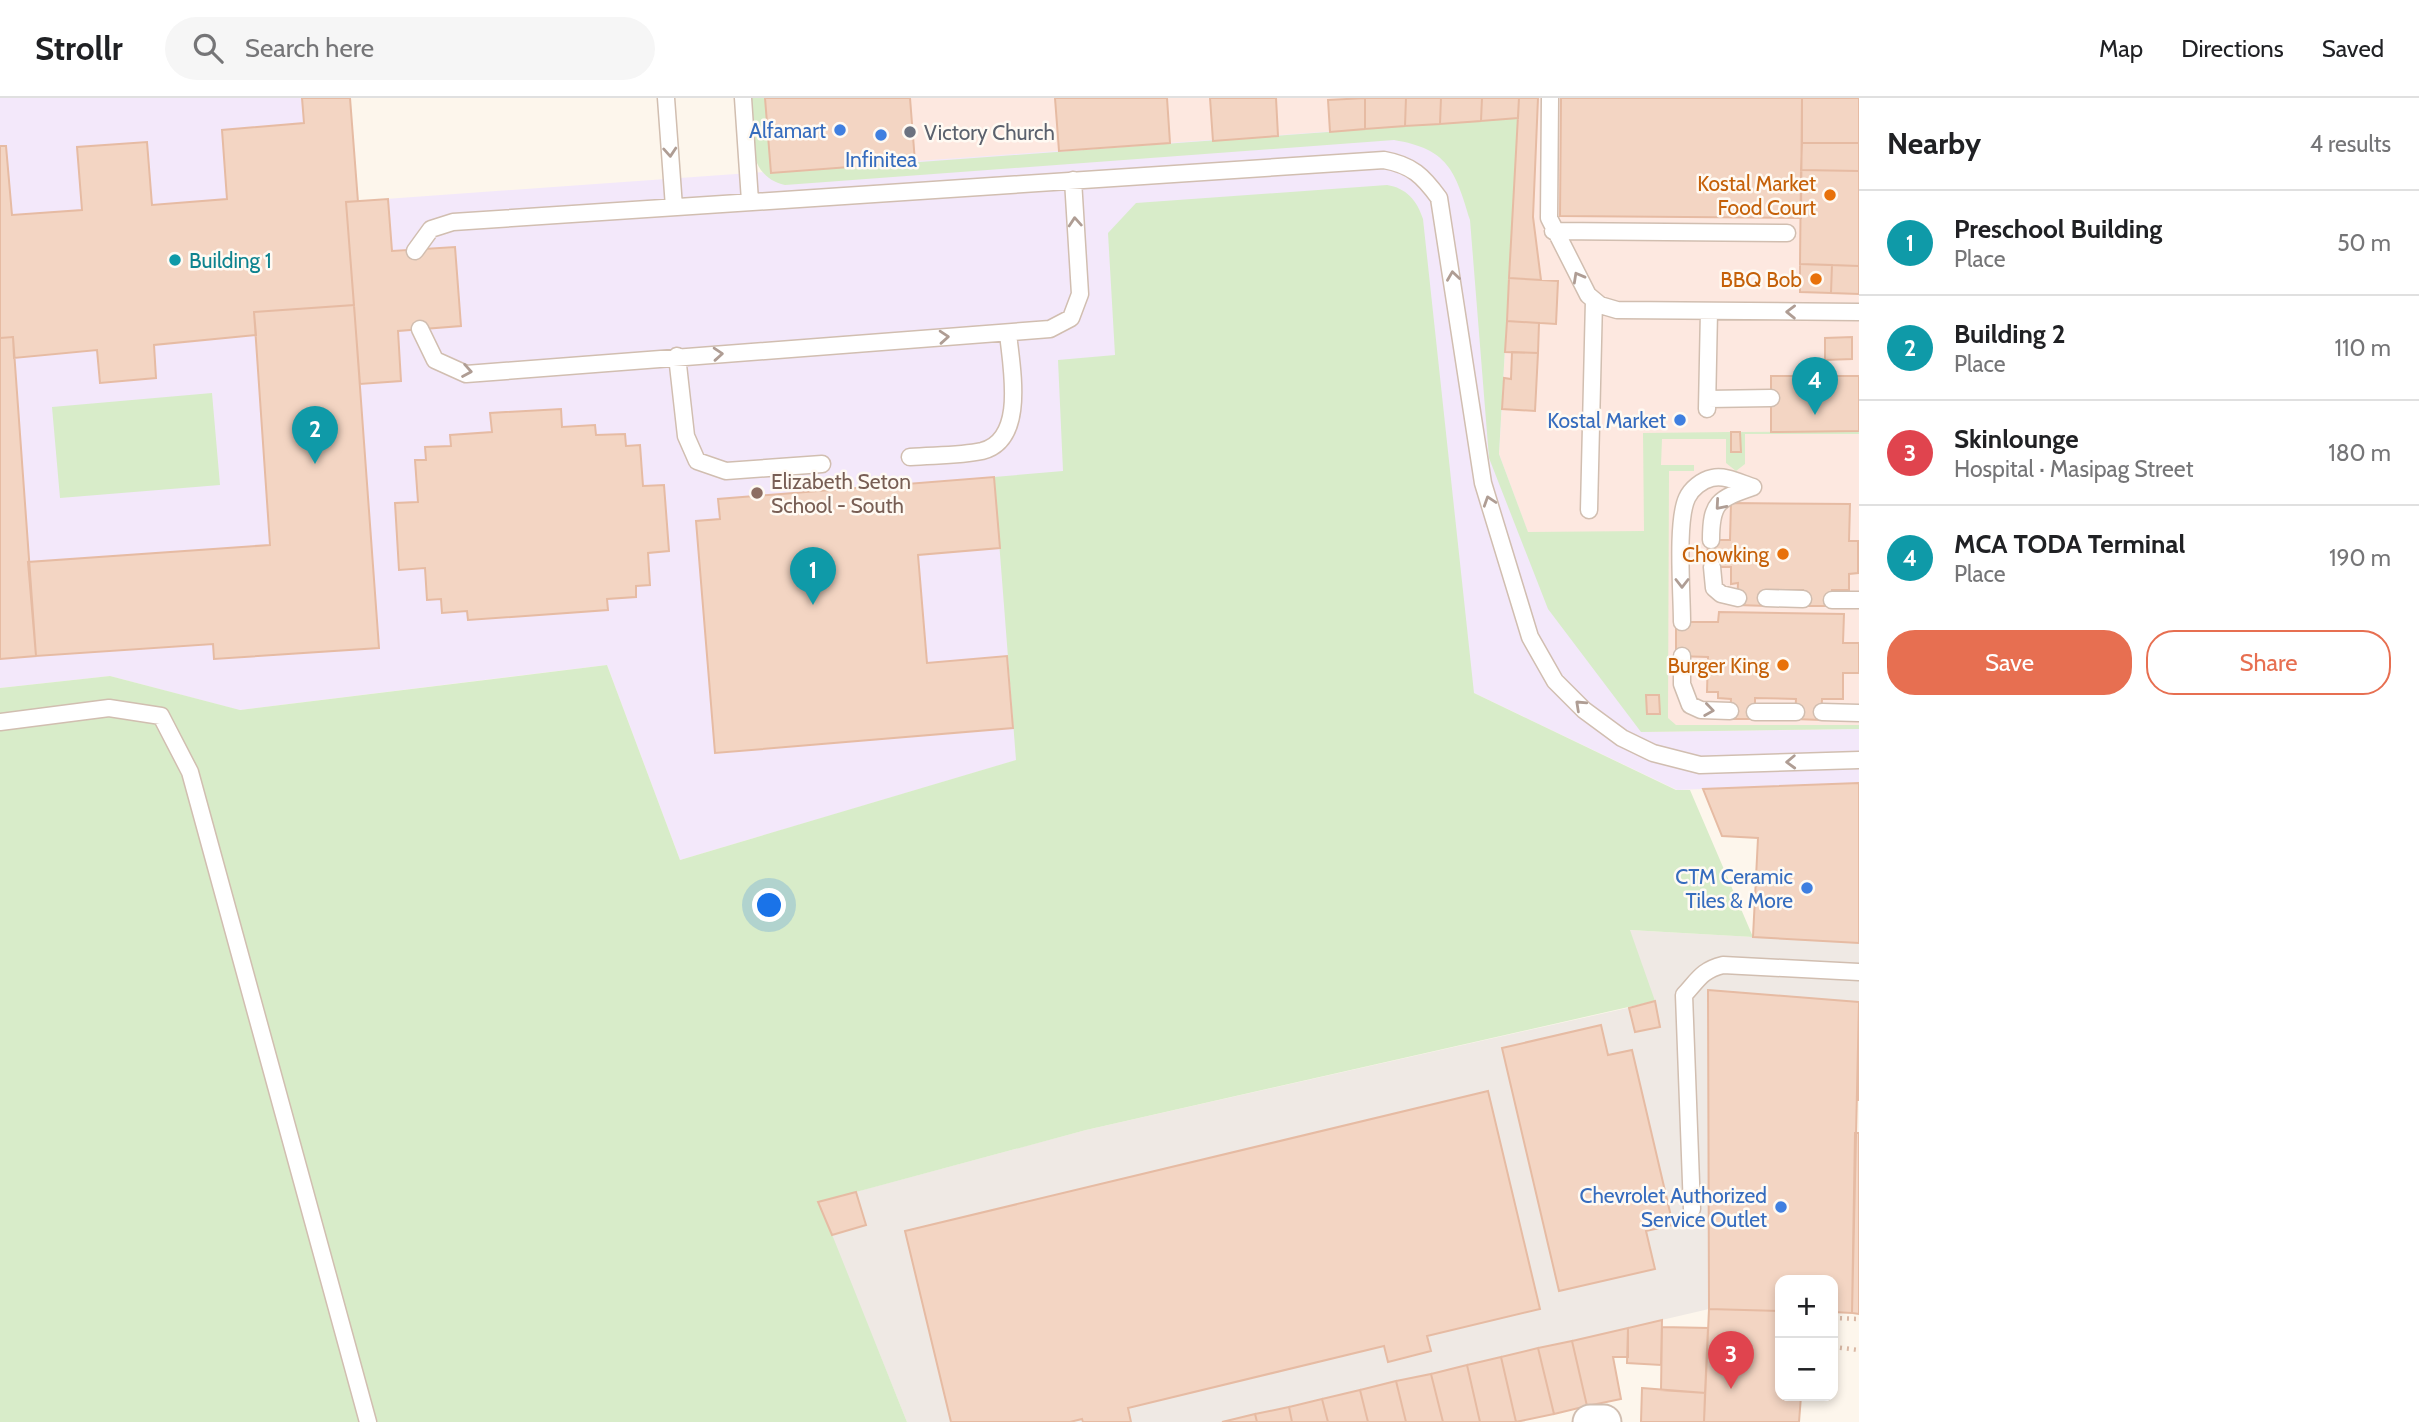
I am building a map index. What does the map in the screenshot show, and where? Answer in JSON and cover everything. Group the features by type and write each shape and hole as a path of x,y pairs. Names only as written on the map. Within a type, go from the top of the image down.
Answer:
{"street":[{"path":"1591,1422 1604,1422"}],"lane":[{"path":"666,98 674,207"},
{"path":"743,98 750,201"},
{"path":"1550,98 1549,218 1553,231 1588,295 1594,300 1617,310 1859,313"},
{"path":"415,251 431,229 453,222 1384,160 1405,164 1422,175 1439,198 1445,222 1483,483 1530,638 1555,681 1584,710 1622,738 1677,761 1700,765 1859,760"},
{"path":"420,329 435,359 466,374 1050,329 1071,318 1080,294 1073,180"},
{"path":"1553,231 1787,233"},
{"path":"1589,510 1594,300"},
{"path":"1709,311 1708,404 1771,398"},
{"path":"910,457 984,451 1004,436 1014,411 1008,333"},
{"path":"677,356 686,436 697,461 726,471 822,464"},
{"path":"1682,622 1683,516 1687,498 1696,486 1711,478 1728,478 1753,487 1720,501 1711,517 1712,540"},
{"path":"1712,567 1714,588 1721,594 1738,598"},
{"path":"1766,598 1803,599"},
{"path":"1832,600 1859,600"},
{"path":"1682,656 1682,684 1690,705 1701,710 1730,711"},
{"path":"0,722 109,708 161,716 167,727 190,772 368,1422"},
{"path":"1755,712 1796,712"},
{"path":"1822,712 1859,713"},
{"path":"1692,1209 1684,995 1709,968 1723,965 1859,972"}],"path":[{"path":"1838,1318 1859,1319"},
{"path":"1838,1348 1859,1350"}],"shaded area":[{"name":"Elizabeth Seton School - South","path":"0,98 350,98 358,201 1518,118 1499,454 1528,533 1648,732 1859,729 1859,783 1677,790 1474,693 1017,760 680,860 607,665 239,710 110,676 0,688"},
{"path":"765,98 1859,98 1859,729 1648,732 1528,533 1499,454 1518,118 771,173"},
{"path":"1629,930 1859,943 1859,1002 1708,991 1709,1309 1222,1422 907,1422 818,1202 1086,1130 1654,1002"}],"green space":[{"path":"749,98 765,98 771,173 1518,118 1499,454 1528,532 1644,531 1643,433 1731,432 1731,451 1741,451 1740,432 1859,431 1859,434 1745,434 1745,464 1736,471 1726,463 1726,439 1662,439 1661,465 1694,465 1694,471 1669,471 1668,718 1676,725 1859,725 1859,729 1641,732 1548,609 1489,458 1470,220 1454,175 1438,156 1427,149 1394,140 785,185 772,180 757,162 751,138","holes":["1647,695 1659,695 1659,714 1647,714"]},
{"path":"1387,185 1410,196 1423,219 1474,693 1676,790 1690,790 1753,937 1630,930 1655,1001 1086,1130 819,1202 907,1422 0,1422 0,688 110,676 240,710 607,665 680,860 1016,760 994,477 1063,471 1058,360 1115,355 1108,233 1136,203"},
{"path":"212,393 220,485 60,498 52,407"}],"building":[{"name":"Building 1","path":"302,98 350,98 358,202 346,202 354,305 254,312 256,335 154,345 156,378 100,383 97,350 14,358 13,337 0,338 0,146 6,146 12,215 82,210 77,147 147,142 152,205 227,199 222,130 304,123"},
{"name":"Alfamart","path":"765,98 910,98 915,162 771,173"},
{"path":"1055,98 1167,98 1170,143 1059,151"},
{"path":"1210,98 1276,98 1278,136 1213,141"},
{"path":"1365,98 1406,98 1405,126 1365,129"},
{"path":"1365,98 1365,129 1330,132 1328,100"},
{"path":"1406,98 1441,98 1440,124 1405,126"},
{"path":"1441,98 1482,98 1481,121 1440,124"},
{"path":"1482,98 1519,98 1518,118 1481,121"},
{"path":"1519,98 1538,98 1533,217 1541,280 1509,278"},
{"path":"1561,98 1802,98 1801,218 1560,216"},
{"path":"1802,98 1859,98 1859,143 1802,143"},
{"path":"1802,143 1859,143 1859,171 1801,170"},
{"name":"Kostal Market Food Court","path":"1801,170 1859,171 1859,266 1800,264"},
{"path":"388,199 392,251 455,247 461,326 398,331 401,381 360,384 346,202"},
{"name":"BBQ Bob","path":"1800,264 1832,265 1831,293 1800,292"},
{"path":"1832,265 1859,266 1859,294 1831,293"},
{"path":"1509,278 1558,281 1556,324 1507,321"},
{"path":"354,305 379,648 214,659 213,644 36,656 28,562 270,545 254,312"},
{"path":"1507,321 1539,323 1538,353 1505,352"},
{"path":"13,337 36,656 0,659 0,338"},
{"path":"1852,337 1852,359 1825,360 1825,338"},
{"path":"1512,352 1538,353 1535,411 1502,409 1504,378 1511,379"},
{"path":"1771,376 1859,376 1859,431 1771,432"},
{"path":"561,409 562,427 595,425 596,435 625,434 626,446 640,445 643,486 664,485 669,551 648,553 650,585 636,586 636,597 607,599 608,610 468,620 467,611 442,613 441,599 427,600 425,568 399,570 395,503 418,502 415,460 426,460 425,447 451,446 450,435 492,432 490,413"},
{"path":"1731,432 1740,432 1741,452 1731,452"},
{"path":"994,477 1000,548 918,555 927,663 1007,656 1013,728 715,753 696,521 720,519 718,499"},
{"name":"Chowking","path":"1731,503 1850,504 1849,541 1858,541 1858,573 1849,574 1849,590 1832,590 1832,606 1803,606 1803,590 1767,590 1767,606 1737,605 1738,583 1731,584 1731,567 1707,567 1708,540 1730,540"},
{"name":"Burger King","path":"1719,612 1844,614 1843,643 1859,643 1859,673 1843,673 1843,699 1822,699 1821,720 1795,719 1796,699 1755,698 1755,719 1730,719 1731,699 1718,698 1718,692 1707,692 1708,657 1676,656 1676,622 1718,622"},
{"path":"1646,695 1659,695 1660,714 1647,714"},
{"name":"CTM Ceramic Tiles & More","path":"1859,783 1859,943 1753,937 1758,838 1722,836 1703,789"},
{"name":"Chevrolet Authorized Service Outlet","path":"1708,990 1859,1002 1852,1313 1838,1312 1838,1275 1775,1275 1775,1311 1709,1309"},
{"path":"1655,1001 1660,1027 1635,1032 1629,1008"},
{"path":"1859,1009 1859,1100 1857,1100"},
{"path":"1601,1025 1608,1055 1632,1050 1673,1225 1646,1231 1655,1269 1559,1291 1502,1048"},
{"path":"1488,1091 1540,1309 1427,1336 1431,1351 1388,1362 1384,1346 1128,1408 1131,1422 1083,1422 1082,1419 1070,1422 951,1422 905,1231"},
{"path":"1855,1133 1859,1133 1859,1314 1852,1313"},
{"path":"856,1192 866,1225 832,1235 818,1202"},
{"path":"1709,1309 1775,1311 1775,1401 1801,1401 1799,1422 1704,1422"},
{"path":"1662,1320 1661,1365 1627,1363 1628,1328"},
{"path":"1662,1327 1708,1328 1705,1393 1661,1390"},
{"path":"1628,1328 1628,1357 1613,1357 1621,1399 1587,1406 1572,1341"},
{"path":"1572,1341 1587,1406 1554,1414 1538,1348"},
{"path":"1538,1348 1554,1414 1516,1422 1501,1357"},
{"path":"1501,1357 1516,1422 1480,1422 1467,1365"},
{"path":"1467,1365 1480,1422 1443,1422 1431,1374"},
{"path":"1431,1374 1443,1422 1406,1422 1396,1381"},
{"path":"1396,1381 1406,1422 1368,1422 1360,1390"},
{"path":"1642,1388 1705,1393 1704,1422 1641,1422"},
{"path":"1360,1390 1368,1422 1328,1422 1322,1399"},
{"path":"1322,1399 1328,1422 1292,1422 1289,1407"},
{"path":"1289,1407 1292,1422 1257,1422 1255,1414"},
{"path":"1255,1414 1257,1422 1222,1422"}],"place":[{"name":"Alfamart","path":"840,130"},
{"name":"Victory Church","path":"910,132"},
{"name":"Infinitea","path":"881,135"},
{"name":"Kostal Market Food Court","path":"1830,195"},
{"name":"Building 1","path":"175,260"},
{"name":"BBQ Bob","path":"1816,279"},
{"name":"MCA TODA Terminal","path":"1815,415"},
{"name":"Kostal Market","path":"1680,420"},
{"name":"Building 2","path":"315,464"},
{"name":"Elizabeth Seton School - South","path":"757,493"},
{"name":"Chowking","path":"1783,554"},
{"name":"Preschool Building","path":"813,605"},
{"name":"Burger King","path":"1783,665"},
{"name":"CTM Ceramic Tiles & More","path":"1807,888"},
{"name":"Chevrolet Authorized Service Outlet","path":"1781,1207"},
{"name":"Skinlounge","path":"1731,1389"}]}
